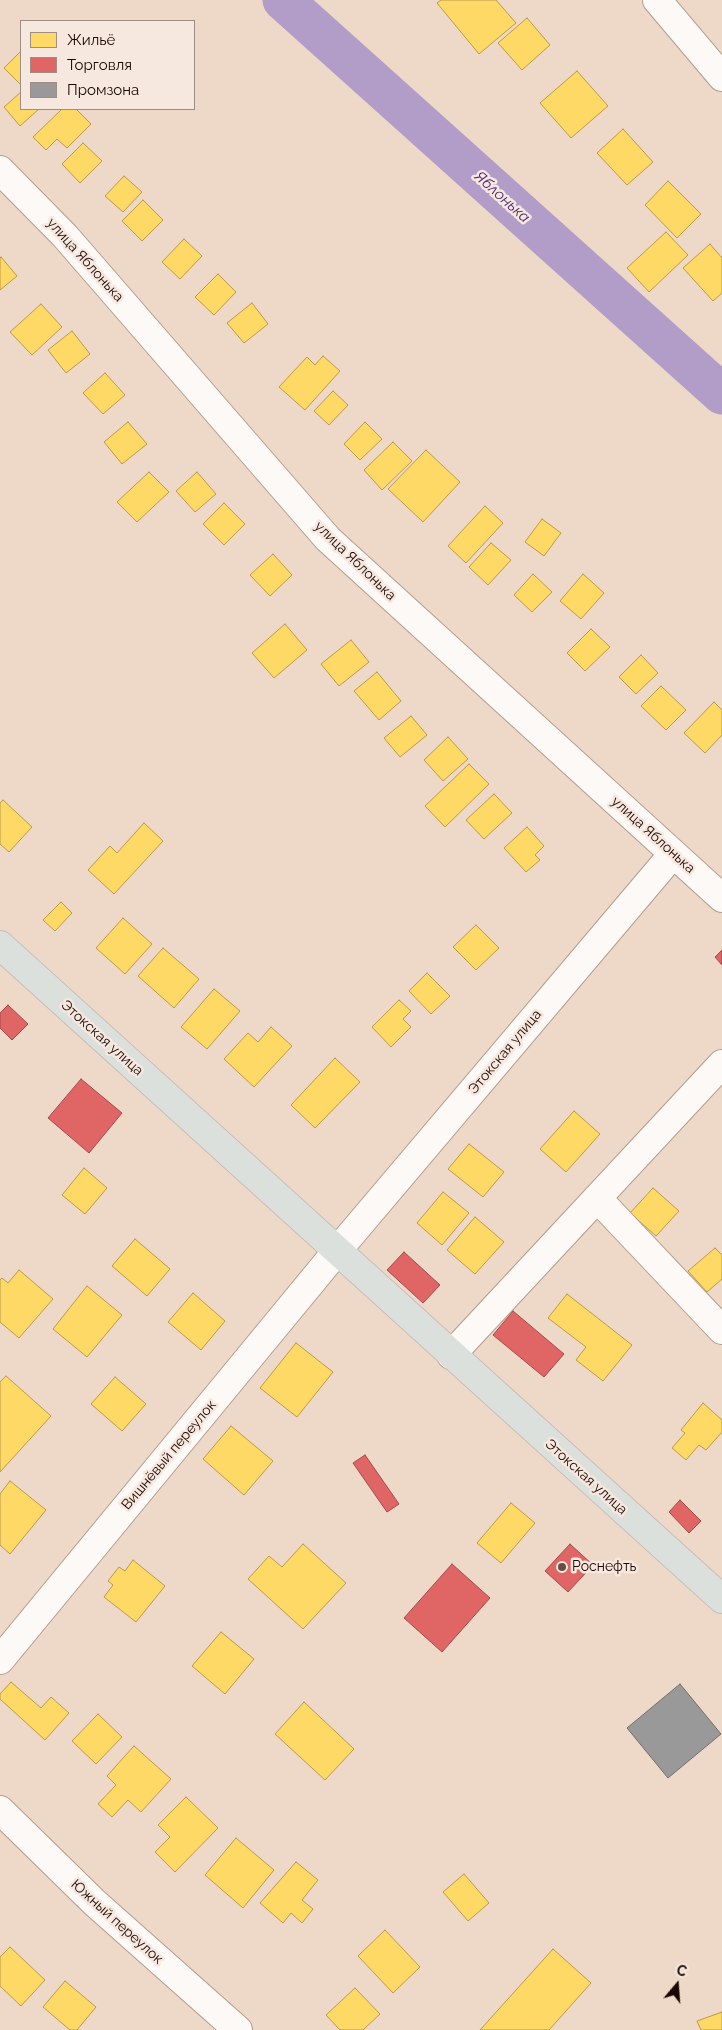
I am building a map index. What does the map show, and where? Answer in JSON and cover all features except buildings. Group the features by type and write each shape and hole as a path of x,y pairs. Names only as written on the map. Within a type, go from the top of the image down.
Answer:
{"main road":[{"name":"Этокская улица","path":"0,946 722,1599"}],"street":[{"path":"657,0 722,77"},
{"name":"улица Яблонька","path":"0,170 65,236 328,539 722,898"},
{"name":"Этокская улица","path":"337,1251 674,854"},
{"path":"451,1355 722,1064"},
{"path":"598,1198 722,1330"},
{"name":"Вишнёвый переулок","path":"0,1660 337,1251"},
{"name":"Южный переулок","path":"0,1810 95,1903 238,2030"}],"waterway":[{"name":"Яблонька","path":"283,0 722,394"}],"place":[{"name":"Роснефть","path":"562,1567"}]}
